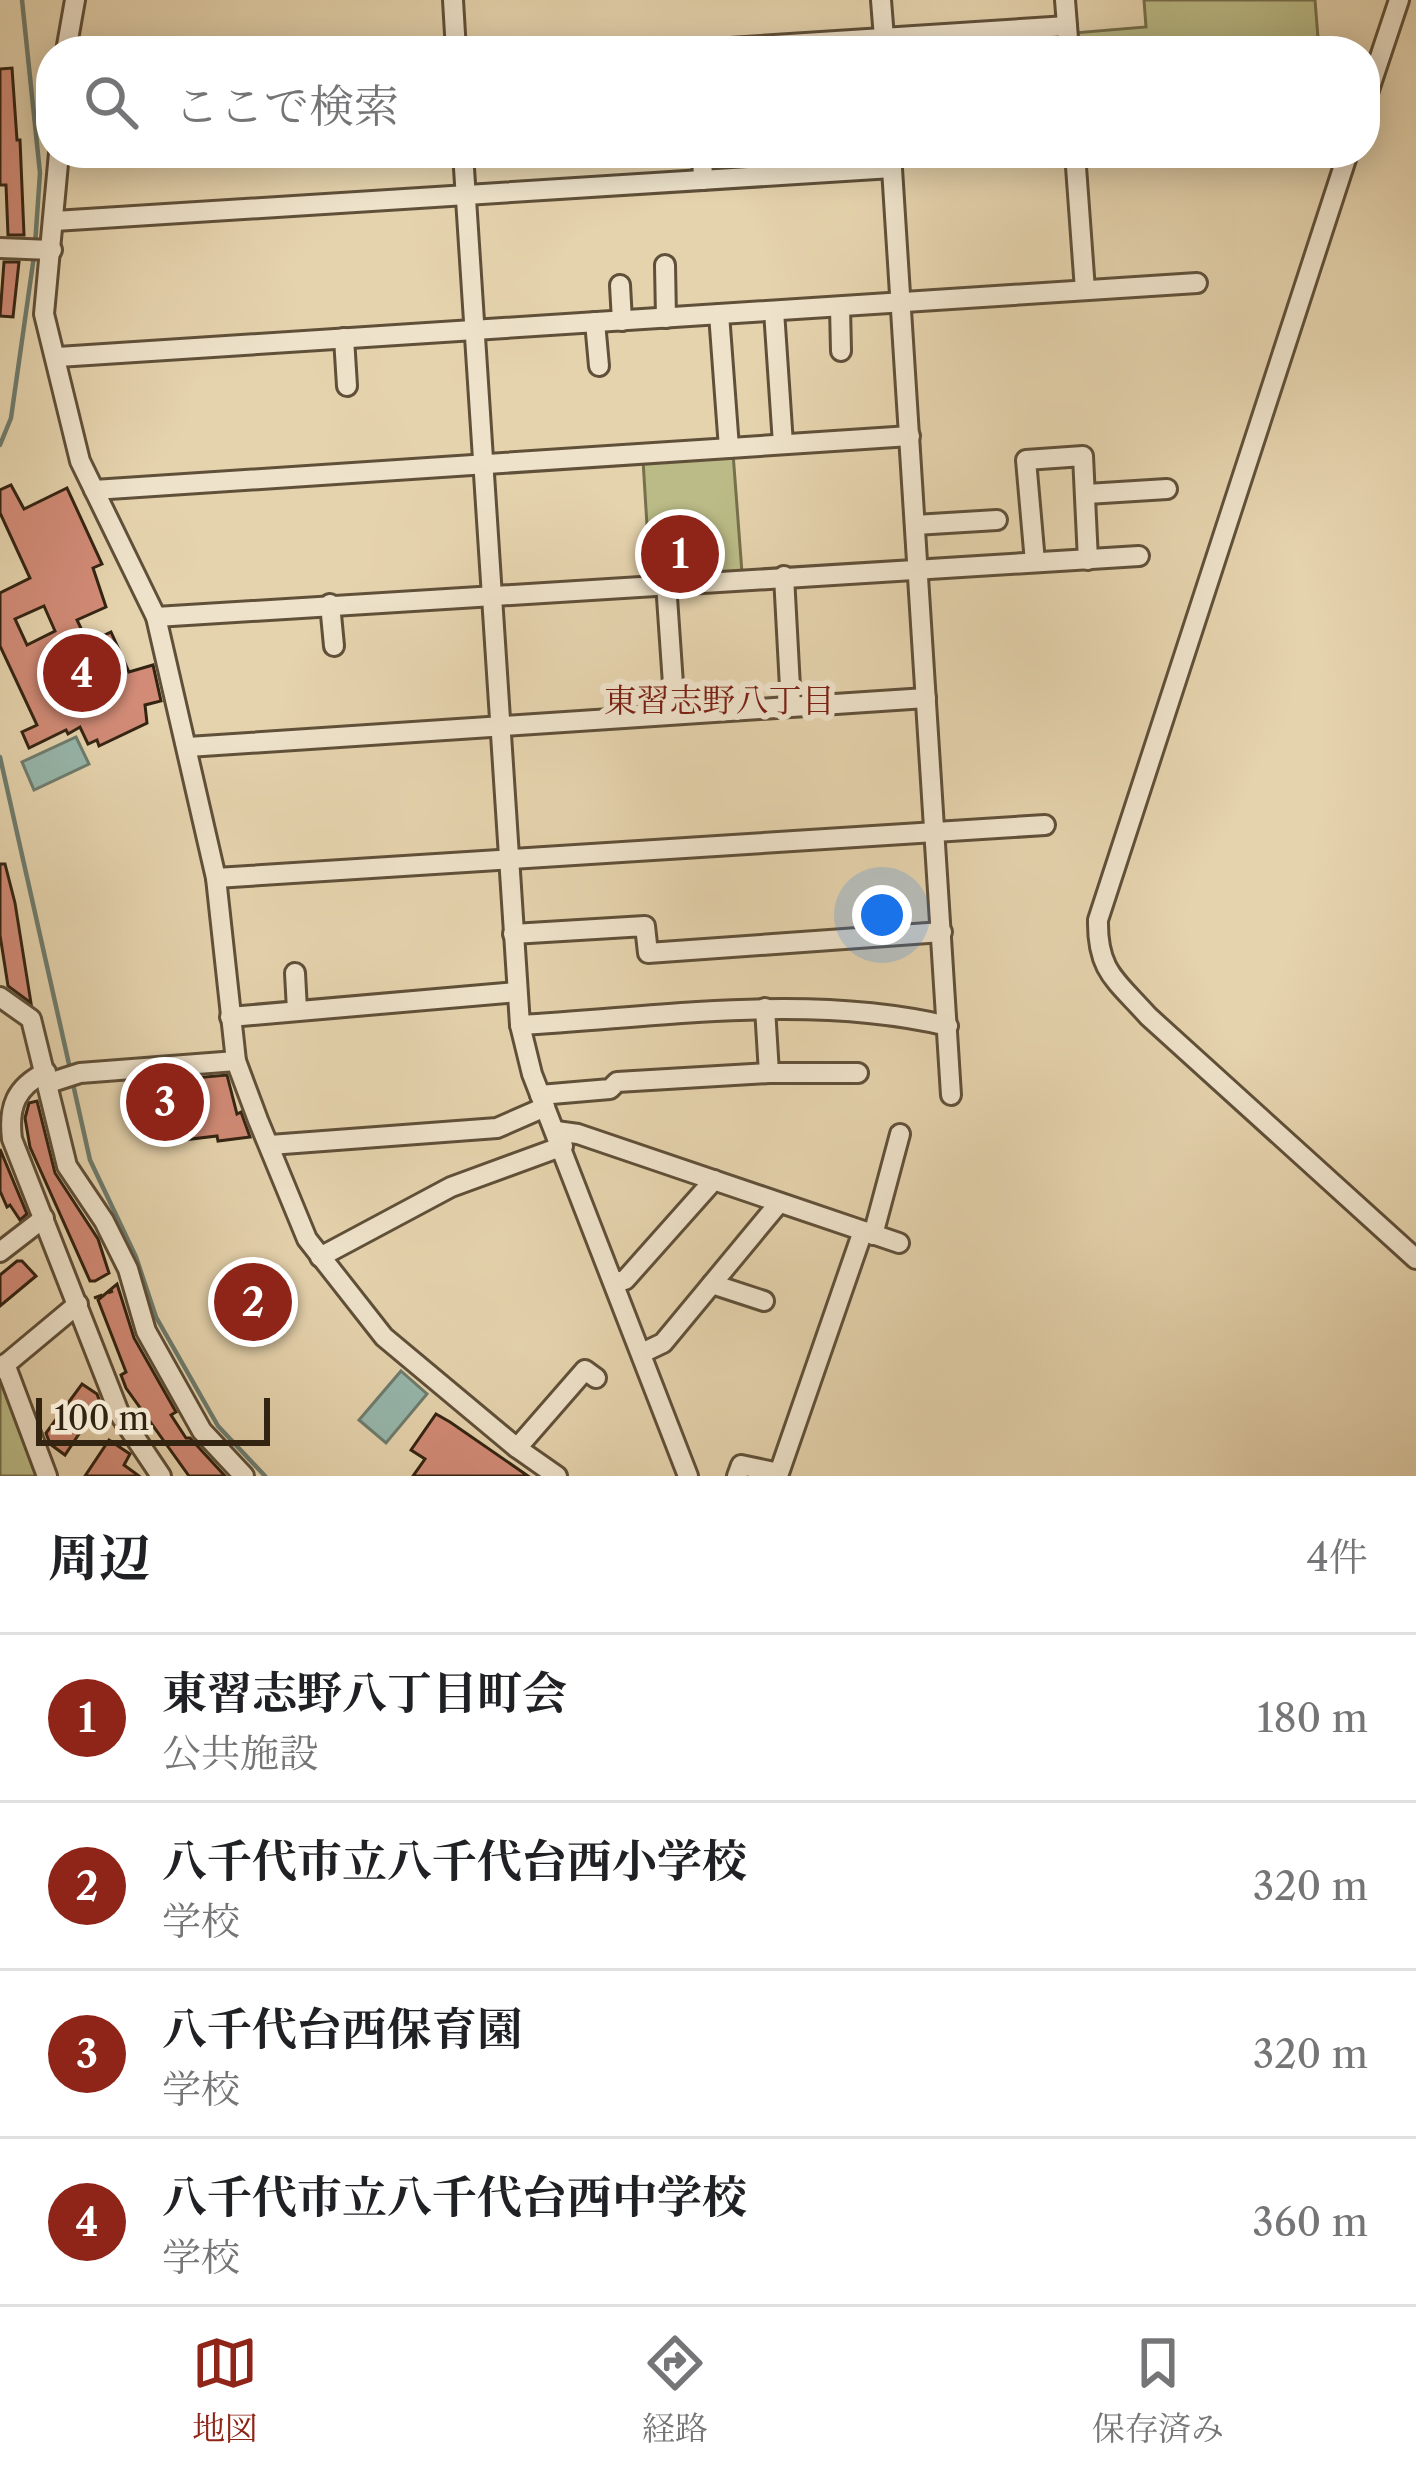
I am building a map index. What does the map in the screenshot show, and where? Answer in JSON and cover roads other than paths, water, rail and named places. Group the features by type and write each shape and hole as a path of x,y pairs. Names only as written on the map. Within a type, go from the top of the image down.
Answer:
{"street":[{"path":"69,36 75,0"},
{"path":"453,0 455,36"},
{"path":"881,0 883,36"},
{"path":"1065,0 1068,36"},
{"path":"1380,57 1399,0"},
{"path":"965,36 1067,26"},
{"path":"58,168 56,221 41,250 44,314 80,461 157,617 216,878 236,1060 307,1239 320,1257 384,1336 556,1476"},
{"path":"464,168 520,1025 543,1101 688,1476"},
{"path":"703,168 704,180"},
{"path":"768,168 769,176"},
{"path":"56,221 834,168"},
{"path":"891,168 951,1095"},
{"path":"1077,168 1084,290"},
{"path":"1343,168 1098,920 1099,957 1148,1016 1416,1259"},
{"path":"0,248 41,250"},
{"path":"665,266 666,318"},
{"path":"58,357 1198,283"},
{"path":"620,285 622,321"},
{"path":"839,307 841,350"},
{"path":"774,311 782,444"},
{"path":"719,314 729,448"},
{"path":"595,322 599,366"},
{"path":"344,338 347,386"},
{"path":"94,490 910,436"},
{"path":"1035,562 1026,460 1083,456 1088,560"},
{"path":"1087,494 1167,489"},
{"path":"915,525 997,520"},
{"path":"157,617 1139,556"},
{"path":"784,576 791,706"},
{"path":"666,583 675,713"},
{"path":"330,604 334,646"},
{"path":"188,747 926,698"},
{"path":"216,878 1045,825"},
{"path":"513,934 645,926 648,952 942,932"},
{"path":"295,973 297,1010"},
{"path":"230,1017 517,992"},
{"path":"0,997 31,1019 60,1077 67,1166 104,1221 132,1284 146,1331 202,1431 244,1476"},
{"path":"520,1025 765,1008 896,1013 948,1026"},
{"path":"765,1008 769,1073"},
{"path":"161,1476 120,1415 5,1114 28,1081 236,1060"},
{"path":"270,1145 497,1128 543,1101 610,1089 617,1082 858,1073"},
{"path":"320,1257 451,1186 578,1134 899,1243"},
{"path":"737,1476 741,1465 779,1473 900,1134"},
{"path":"615,1282 625,1280 714,1180"},
{"path":"642,1353 663,1343 779,1203"},
{"path":"0,1252 44,1217"},
{"path":"712,1284 764,1301"},
{"path":"47,1476 3,1366 78,1304"},
{"path":"517,1448 585,1370 596,1378"}],"water":[{"path":"76,737 89,764 34,790 22,762"},
{"path":"401,1371 427,1394 386,1443 359,1420"}],"waterway":[{"path":"22,0 36,135"},
{"path":"35,245 39,168"},
{"path":"0,445 11,418 34,256"},
{"path":"0,757 71,1073"},
{"path":"73,1084 90,1160 136,1257 156,1317 218,1426 265,1476"}],"place":[{"name":"東習志野八丁目町会","path":"680,554"},
{"name":"八千代市立八千代台西中学校","path":"82,673"},
{"name":"八千代台西保育園","path":"165,1102"},
{"name":"八千代市立八千代台西小学校","path":"253,1302"}],"district":[{"name":"東習志野八丁目","path":"719,700"}]}
